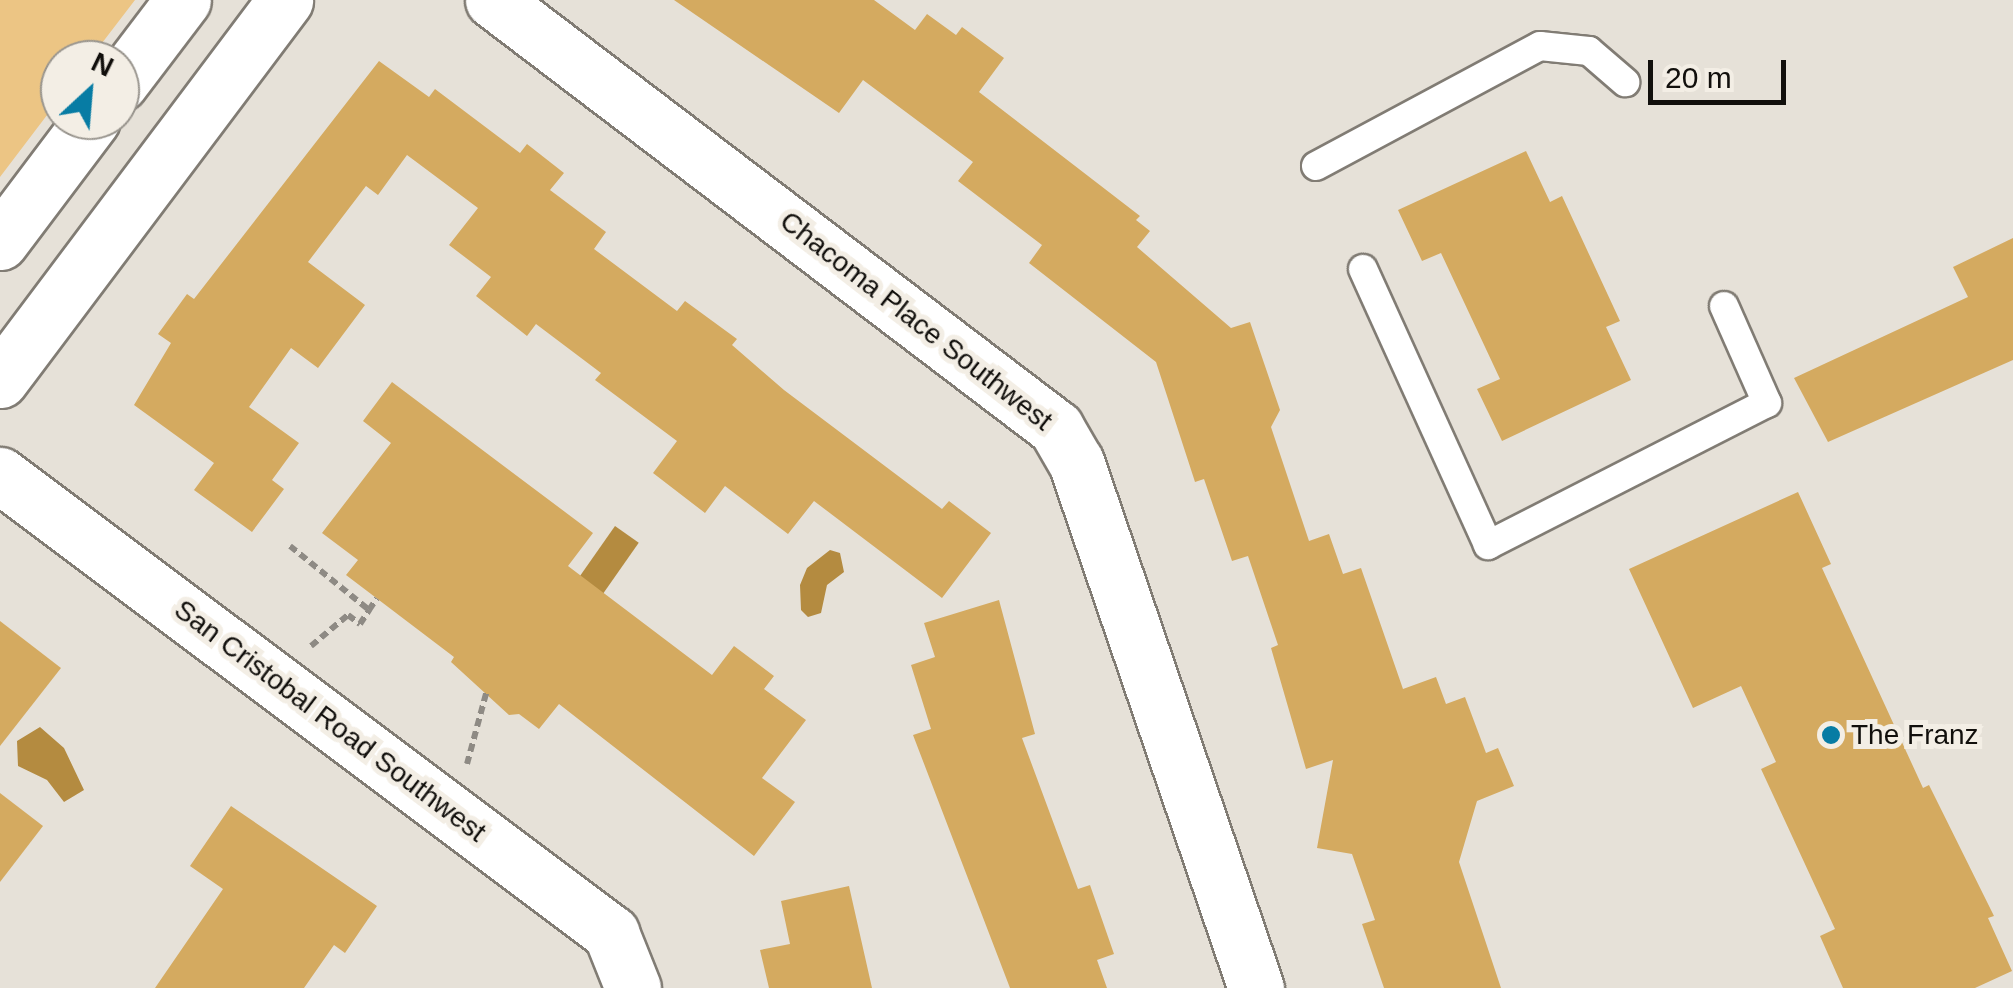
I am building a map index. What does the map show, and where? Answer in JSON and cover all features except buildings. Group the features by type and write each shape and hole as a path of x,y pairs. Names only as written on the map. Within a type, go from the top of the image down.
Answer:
{"street":[{"path":"140,57 183,0"},
{"path":"0,380 285,0"},
{"name":"Chacoma Place Southwest","path":"493,0 1056,428 1076,462 1256,988"},
{"path":"0,242 77,140"},
{"name":"San Cristobal Road Southwest","path":"0,475 611,934 633,988"}],"lane":[{"path":"1316,166 1540,46 1589,51 1625,82"},
{"path":"1362,269 1488,545 1766,403 1724,306"}],"path":[{"path":"290,546 369,610"},
{"path":"306,650 348,615 360,624 377,598"},
{"path":"463,770 475,749 477,712 488,690"}],"shaded area":[{"path":"0,0 135,0 104,40 40,40 40,124 0,177"},
{"path":"615,526 639,543 597,602 573,586"},
{"path":"830,550 840,553 844,572 827,585 821,613 808,617 801,610 800,585 807,568"},
{"path":"40,727 64,748 84,790 64,802 47,780 18,766 17,741"}],"place":[{"name":"The Franz","path":"1831,735"}]}
